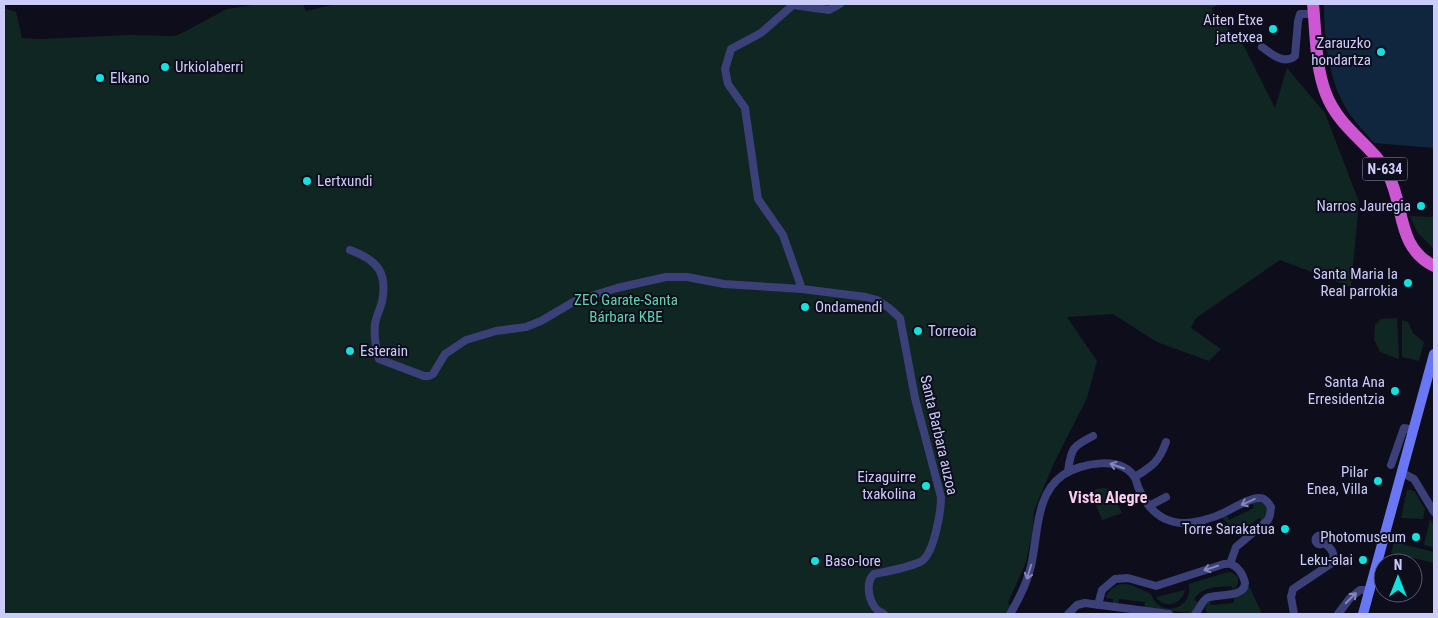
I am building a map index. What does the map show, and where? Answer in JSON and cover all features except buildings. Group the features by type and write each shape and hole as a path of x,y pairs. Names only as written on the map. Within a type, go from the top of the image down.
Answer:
{"highway":[{"name":"N-634","path":"1313,9 1320,68 1325,92 1338,116 1379,161 1389,175 1407,236 1417,253 1434,264"}],"main road":[{"path":"1363,614 1434,354"}],"street":[{"path":"802,289 783,235 758,200 745,108 728,84 725,69 731,49 761,33 793,5 829,10 840,4"},
{"path":"1262,47 1276,57 1290,59 1294,56 1300,14 1313,9"},
{"name":"Santa Barbara auzoa","path":"350,250 374,262 383,278 384,289 375,325 379,359 424,376 433,374 445,354 466,340 496,331 526,327 541,321 574,301 617,288 666,277 687,277 724,284 802,289 866,297 877,300 889,308 900,318 915,398 941,497 941,505 928,556 921,562 874,574 870,577 868,584 870,598 874,608 884,614"},
{"path":"1391,465 1404,428 1413,430"},
{"path":"1068,471 1070,458 1076,444 1093,436"},
{"path":"1135,477 1154,465 1161,455 1166,442"},
{"path":"1010,614 1025,586 1031,566 1039,516 1048,488 1055,480 1068,471 1101,462 1127,470 1135,477 1139,489 1149,506 1168,521 1196,522 1220,515 1253,499 1265,500 1271,507 1269,517 1236,547 1230,564"},
{"path":"1401,472 1414,479 1434,512"},
{"path":"1149,506 1166,497"},
{"path":"1294,614 1291,597 1293,589 1332,564 1334,555 1323,542"},
{"path":"1098,605 1102,590 1115,578 1128,578 1156,586 1224,564 1237,567 1243,577 1244,585 1242,590 1236,593 1210,597 1204,601 1200,612"},
{"path":"1338,614 1350,598 1360,590 1369,590"},
{"path":"1068,614 1077,605 1098,605 1169,614"}],"green space":[{"name":"ZEC Garate-Santa Bárbara KBE","path":"259,4 303,4 306,11 336,4 1220,4 1212,8 1212,10 1244,46 1275,108 1287,68 1325,113 1359,202 1351,287 1280,260 1196,318 1191,328 1221,349 1209,361 1157,342 1113,314 1067,317 1097,361 1087,398 1054,463 1034,511 1032,534 1026,562 1008,603 1012,608 1007,614 4,614 4,8 16,12 22,38 41,39 128,35 173,36 227,9"},
{"path":"1410,216 1434,217 1434,249 1417,232"},
{"path":"1397,318 1399,359 1380,352 1374,339 1375,325 1381,319"},
{"path":"1402,320 1408,322 1413,333 1424,342 1419,361 1402,357"},
{"path":"1096,489 1111,489 1122,513 1102,520 1092,495"},
{"path":"1407,490 1415,492 1425,509 1423,519 1401,518"},
{"path":"1258,501 1267,507 1266,517 1263,521 1259,518 1239,534 1222,518 1227,515 1229,520 1254,508 1252,503"},
{"path":"1430,519 1434,526 1434,548 1424,545"},
{"path":"1394,542 1434,552 1434,563 1423,560 1423,553 1391,553"},
{"path":"1228,572 1238,577 1236,587 1232,589 1232,586 1216,587 1201,592 1194,600 1199,603 1194,612 1190,613 1144,608 1145,602 1119,599 1118,604 1113,604 1113,599 1106,598 1108,592 1117,585 1127,584 1151,594 1155,602 1161,606 1168,609 1174,608 1186,600 1189,593 1189,584"},
{"path":"1250,588 1262,614 1208,614 1206,605 1208,602 1210,601 1211,605 1234,603 1234,598 1243,595"},
{"path":"1185,590 1180,599 1173,604 1164,603 1156,597"}],"water":[{"name":"Zarauzko hondartza","path":"1324,4 1434,4 1434,148 1374,143 1353,118 1341,98 1331,72 1326,44"}],"place":[{"name":"Aiten Etxe jatetxea","path":"1273,29"},
{"name":"Zarauzko hondartza","path":"1381,52"},
{"name":"Urkiolaberri","path":"165,67"},
{"name":"Elkano","path":"100,78"},
{"name":"Lertxundi","path":"307,181"},
{"name":"Narros Jauregia","path":"1421,206"},
{"name":"Santa Maria la Real parrokia","path":"1408,283"},
{"name":"Ondamendi","path":"805,307"},
{"name":"Torreoia","path":"918,331"},
{"name":"Esterain","path":"350,351"},
{"name":"Santa Ana Erresidentzia","path":"1395,391"},
{"name":"Pilar Enea, Villa","path":"1378,481"},
{"name":"Eizaguirre txakolina","path":"926,486"},
{"name":"Torre Sarakatua","path":"1285,529"},
{"name":"Photomuseum","path":"1416,537"},
{"name":"Leku-alai","path":"1363,560"},
{"name":"Baso-lore","path":"815,561"}],"district":[{"name":"Vista Alegre","path":"1108,497"}]}
